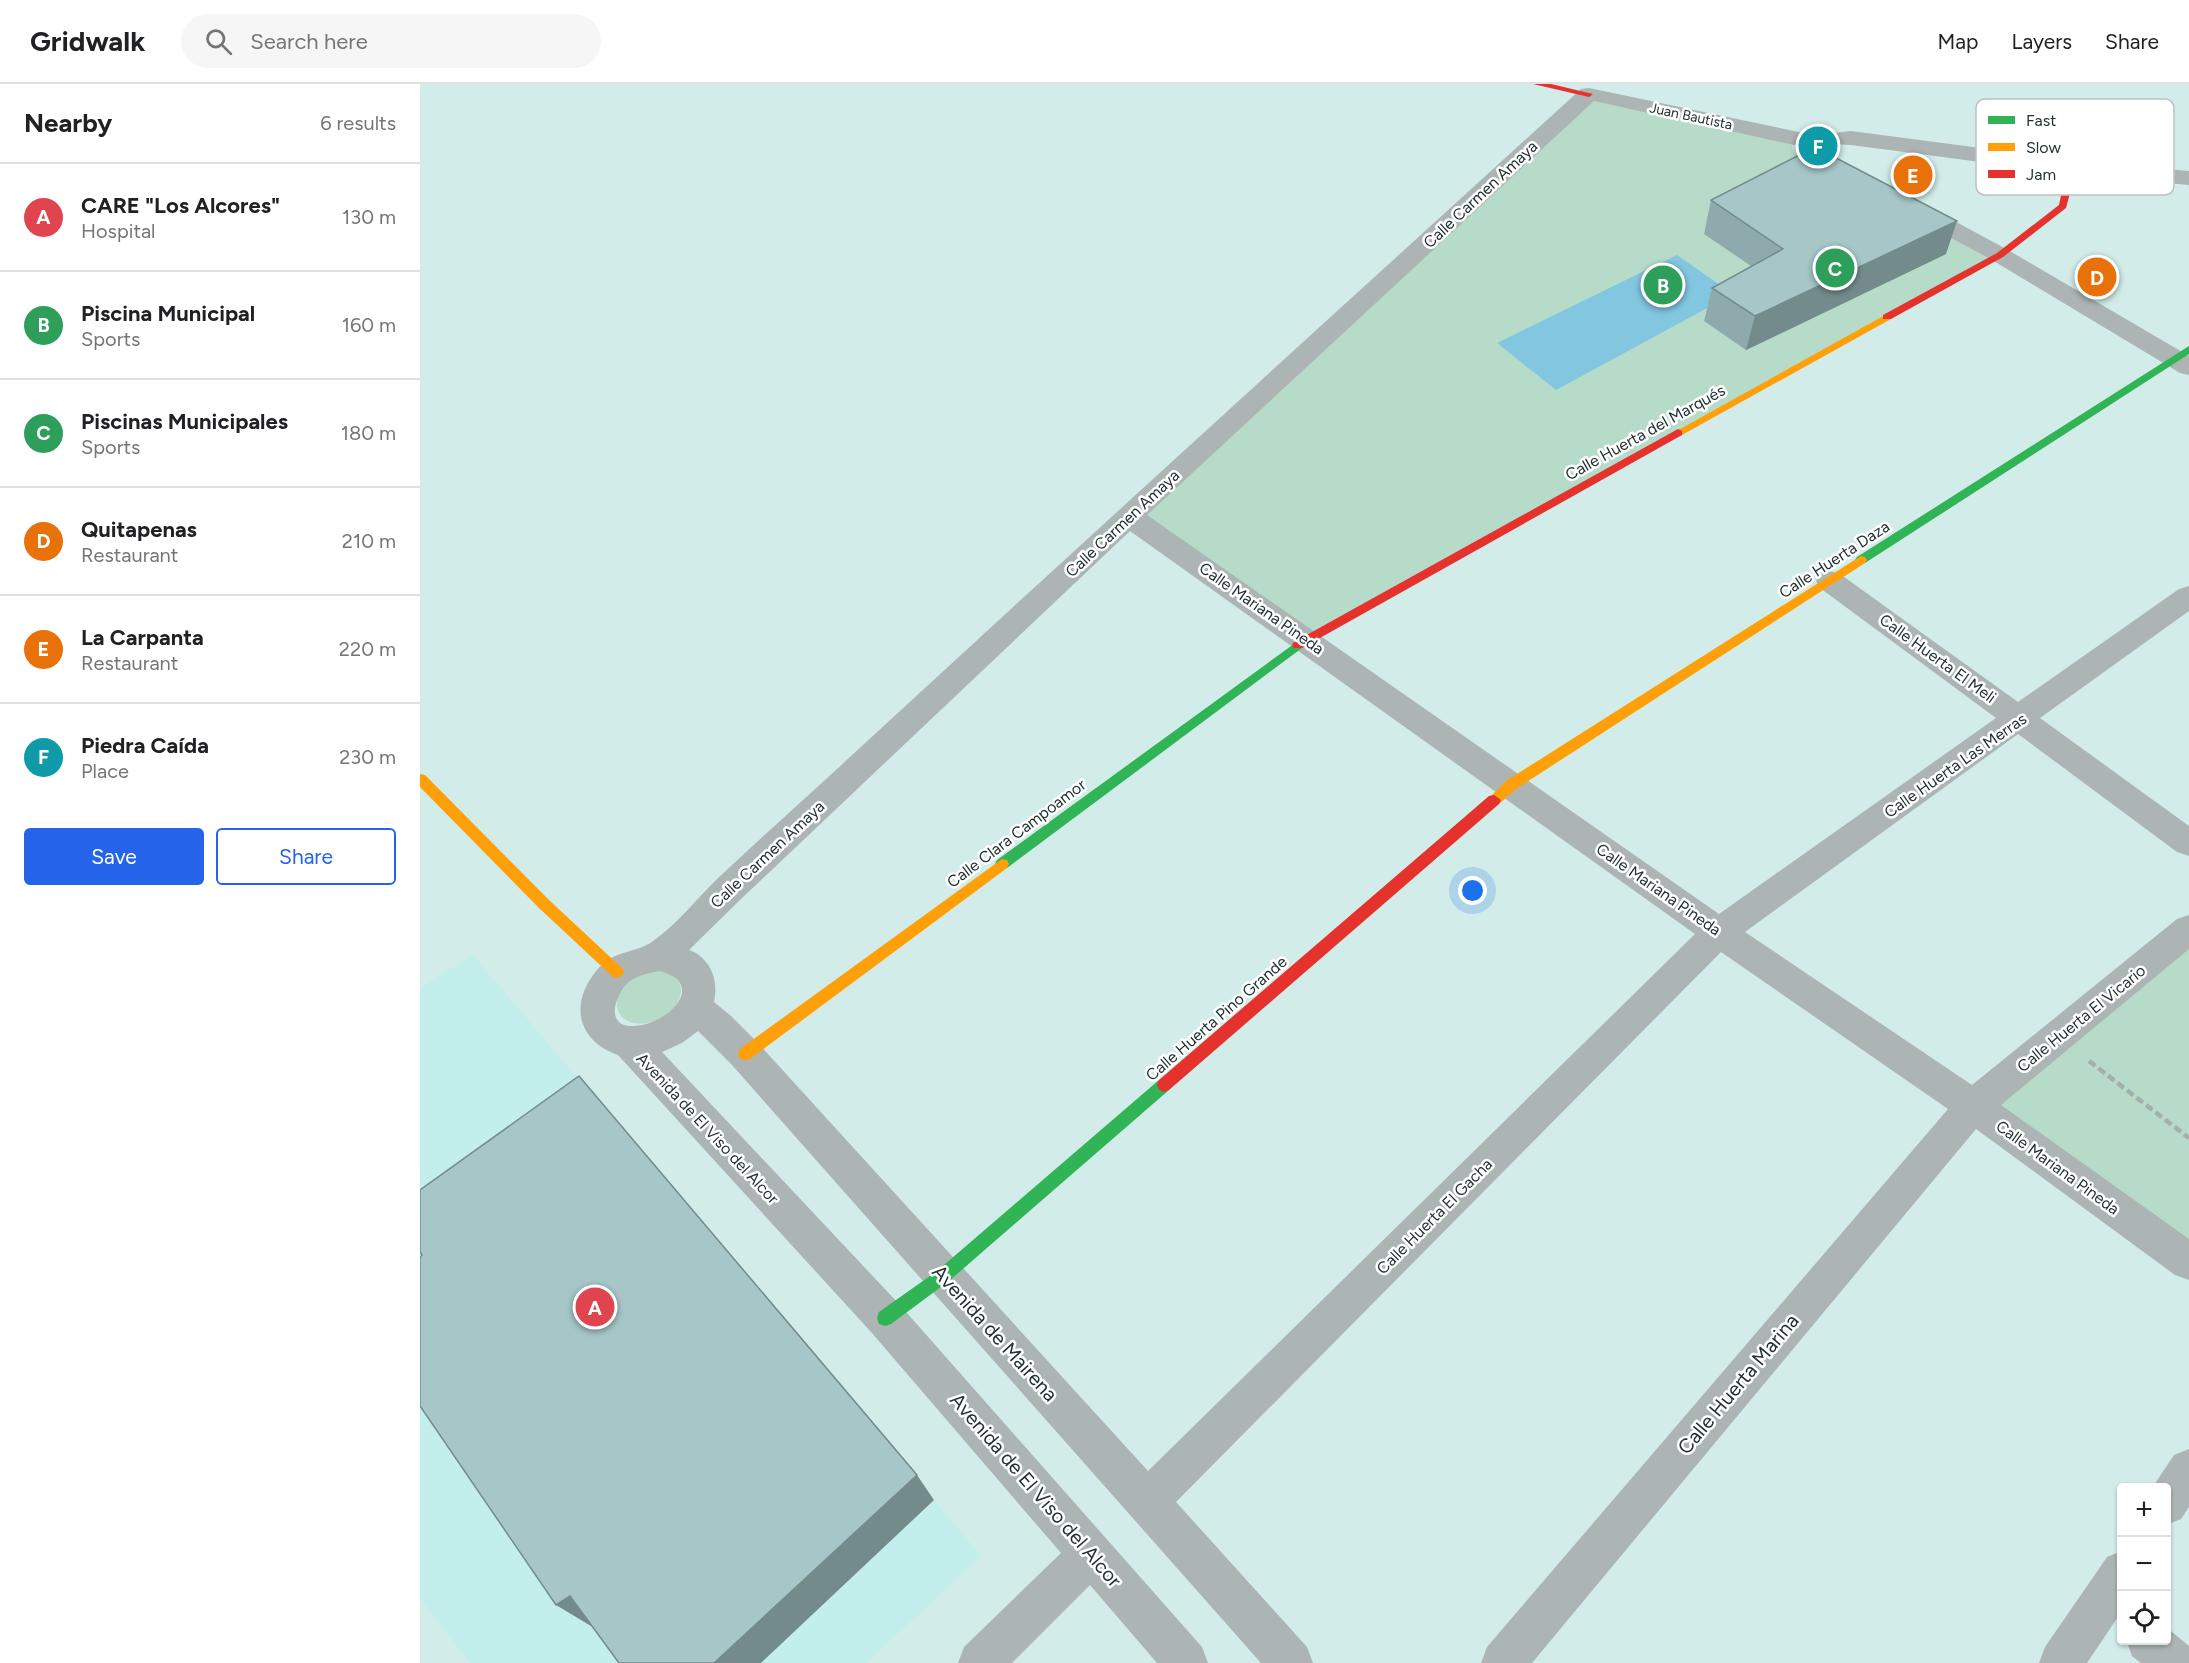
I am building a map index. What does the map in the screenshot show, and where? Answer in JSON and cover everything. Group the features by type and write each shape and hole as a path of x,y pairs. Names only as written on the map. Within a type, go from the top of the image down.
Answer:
{"street":[{"path":"1537,84 1589,94"},
{"name":"Juan Bautista","path":"1589,94 1798,148 1813,134 1834,139 1851,138 1976,154"},
{"name":"Calle Carmen Amaya","path":"660,957 729,889 1129,516 1589,94"},
{"path":"1827,161 1838,157 1841,152 1839,144 1834,139"},
{"name":"Juan Bautista","path":"2174,177 2189,178"},
{"name":"Calle Huerta del Marqués","path":"1306,639 2000,255 2063,206 2066,195"},
{"path":"1900,200 2184,358"},
{"name":"Calle Huerta Daza","path":"1511,785 2184,358"},
{"name":"Calle Mariana Pineda","path":"1129,516 1719,932 1973,1106 2189,1262"},
{"name":"Calle Huerta El Meli","path":"1830,581 2189,843"},
{"name":"Calle Huerta Las Merras","path":"1719,932 2189,596"},
{"name":"Calle Clara Campoamor","path":"745,1054 1306,639"},
{"path":"420,779 544,904 617,972"},
{"name":"Calle Huerta Pino Grande","path":"943,1276 1511,785"},
{"name":"Calle Huerta El Vicario","path":"1973,1106 2189,929"},
{"name":"Calle Huerta El Gacha","path":"1148,1500 1719,932"},
{"path":"660,957 674,958 686,964 695,972 700,983 695,1008 687,1020 675,1030 653,1040 630,1042 616,1038 605,1031 598,1021 596,1008 599,996 617,972 630,964 660,957"},
{"name":"Avenida de Mairena","path":"695,1008 745,1054 943,1276 1148,1500 1291,1663"},
{"name":"Avenida de El Viso del Alcor","path":"630,1042 885,1318 1186,1663"},
{"name":"Calle Huerta Marina","path":"1503,1663 1973,1106"},
{"path":"885,1318 943,1276"},
{"path":"2171,1497 2189,1470"},
{"path":"980,1663 1092,1553"},
{"path":"2061,1663 2115,1598"},
{"path":"2153,1645 2175,1663"}],"path":[{"path":"2057,1038 2189,1138"},
{"path":"2082,1069 2099,1054"}],"shaded area":[{"path":"1677,255 1733,294 1556,390 1497,343"},
{"path":"473,955 981,1556 866,1663 470,1663 420,1598 420,988"}],"green space":[{"path":"1589,94 1791,142 1793,151 1798,156 2000,255 1306,639 1129,516"},
{"path":"1812,137 1825,139 1834,144 1836,151 1830,157 1805,155 1798,149 1798,142"},
{"path":"2189,929 2189,1262 1973,1106"},
{"path":"657,970 672,976 680,984 681,994 676,1005 655,1021 642,1024 628,1021 618,1011 617,997 634,979"}],"building":[{"path":"1815,147 1957,221 1755,316 1712,288 1783,249 1711,200"},
{"path":"579,1076 917,1475 714,1663 619,1663 570,1596 556,1605 420,1406 420,1257 422,1255 420,1252 420,1190"}],"traffic: fast":[{"path":"1861,560 2189,349"},
{"path":"1002,864 1298,645"},
{"path":"885,1318 943,1276 1164,1085"}],"traffic: slow":[{"path":"1678,433 1887,317"},
{"path":"1494,800 1511,785 1861,560"},
{"path":"420,779 544,904 617,972"},
{"path":"745,1054 1002,864"}],"traffic: jam":[{"path":"1537,84 1589,94"},
{"path":"1887,317 2000,255 2063,206 2066,195"},
{"path":"1298,645 1678,433"},
{"path":"1164,1085 1494,800"}],"place":[{"name":"Piedra Caída","path":"1818,146"},
{"name":"La Carpanta","path":"1913,175"},
{"name":"Piscinas Municipales","path":"1835,268"},
{"name":"Quitapenas","path":"2097,277"},
{"name":"Piscina Municipal","path":"1663,285"},
{"name":"CARE \"Los Alcores\"","path":"595,1307"}]}
